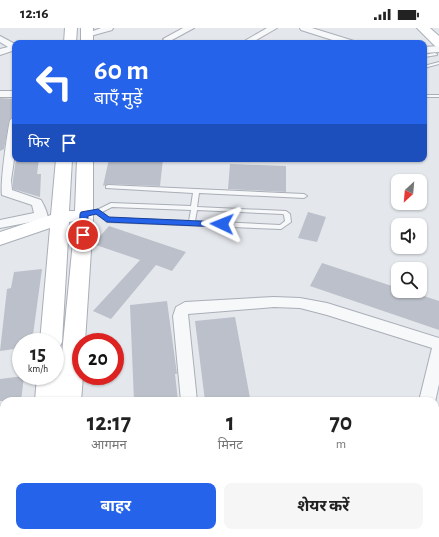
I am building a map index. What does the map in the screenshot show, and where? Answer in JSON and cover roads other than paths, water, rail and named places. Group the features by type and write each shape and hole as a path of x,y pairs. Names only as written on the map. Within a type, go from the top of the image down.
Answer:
{"street":[{"path":"70,40 71,28"},
{"path":"87,35 109,28"},
{"path":"167,39 190,28"},
{"path":"251,40 273,28"},
{"path":"304,28 342,40"},
{"path":"419,30 425,40"},
{"path":"0,39 12,45"},
{"path":"0,52 12,48"},
{"path":"0,94 12,94"},
{"path":"12,138 3,191 37,203 49,219"},
{"path":"51,333 49,219 63,162"},
{"path":"69,397 91,213 85,162"},
{"path":"0,224 91,213"},
{"path":"0,239 49,219"},
{"path":"189,397 180,316 181,311 186,308 274,302 300,303 326,309 439,344"},
{"path":"427,397 439,349"},
{"path":"47,397 48,385"}],"lane":[{"path":"427,61 432,51"},
{"path":"427,96 439,96"},
{"path":"108,187 304,196"},
{"path":"192,223 196,191"},
{"path":"111,204 193,207 284,212 287,214 288,222 281,227 107,220 91,213 111,204"}]}
